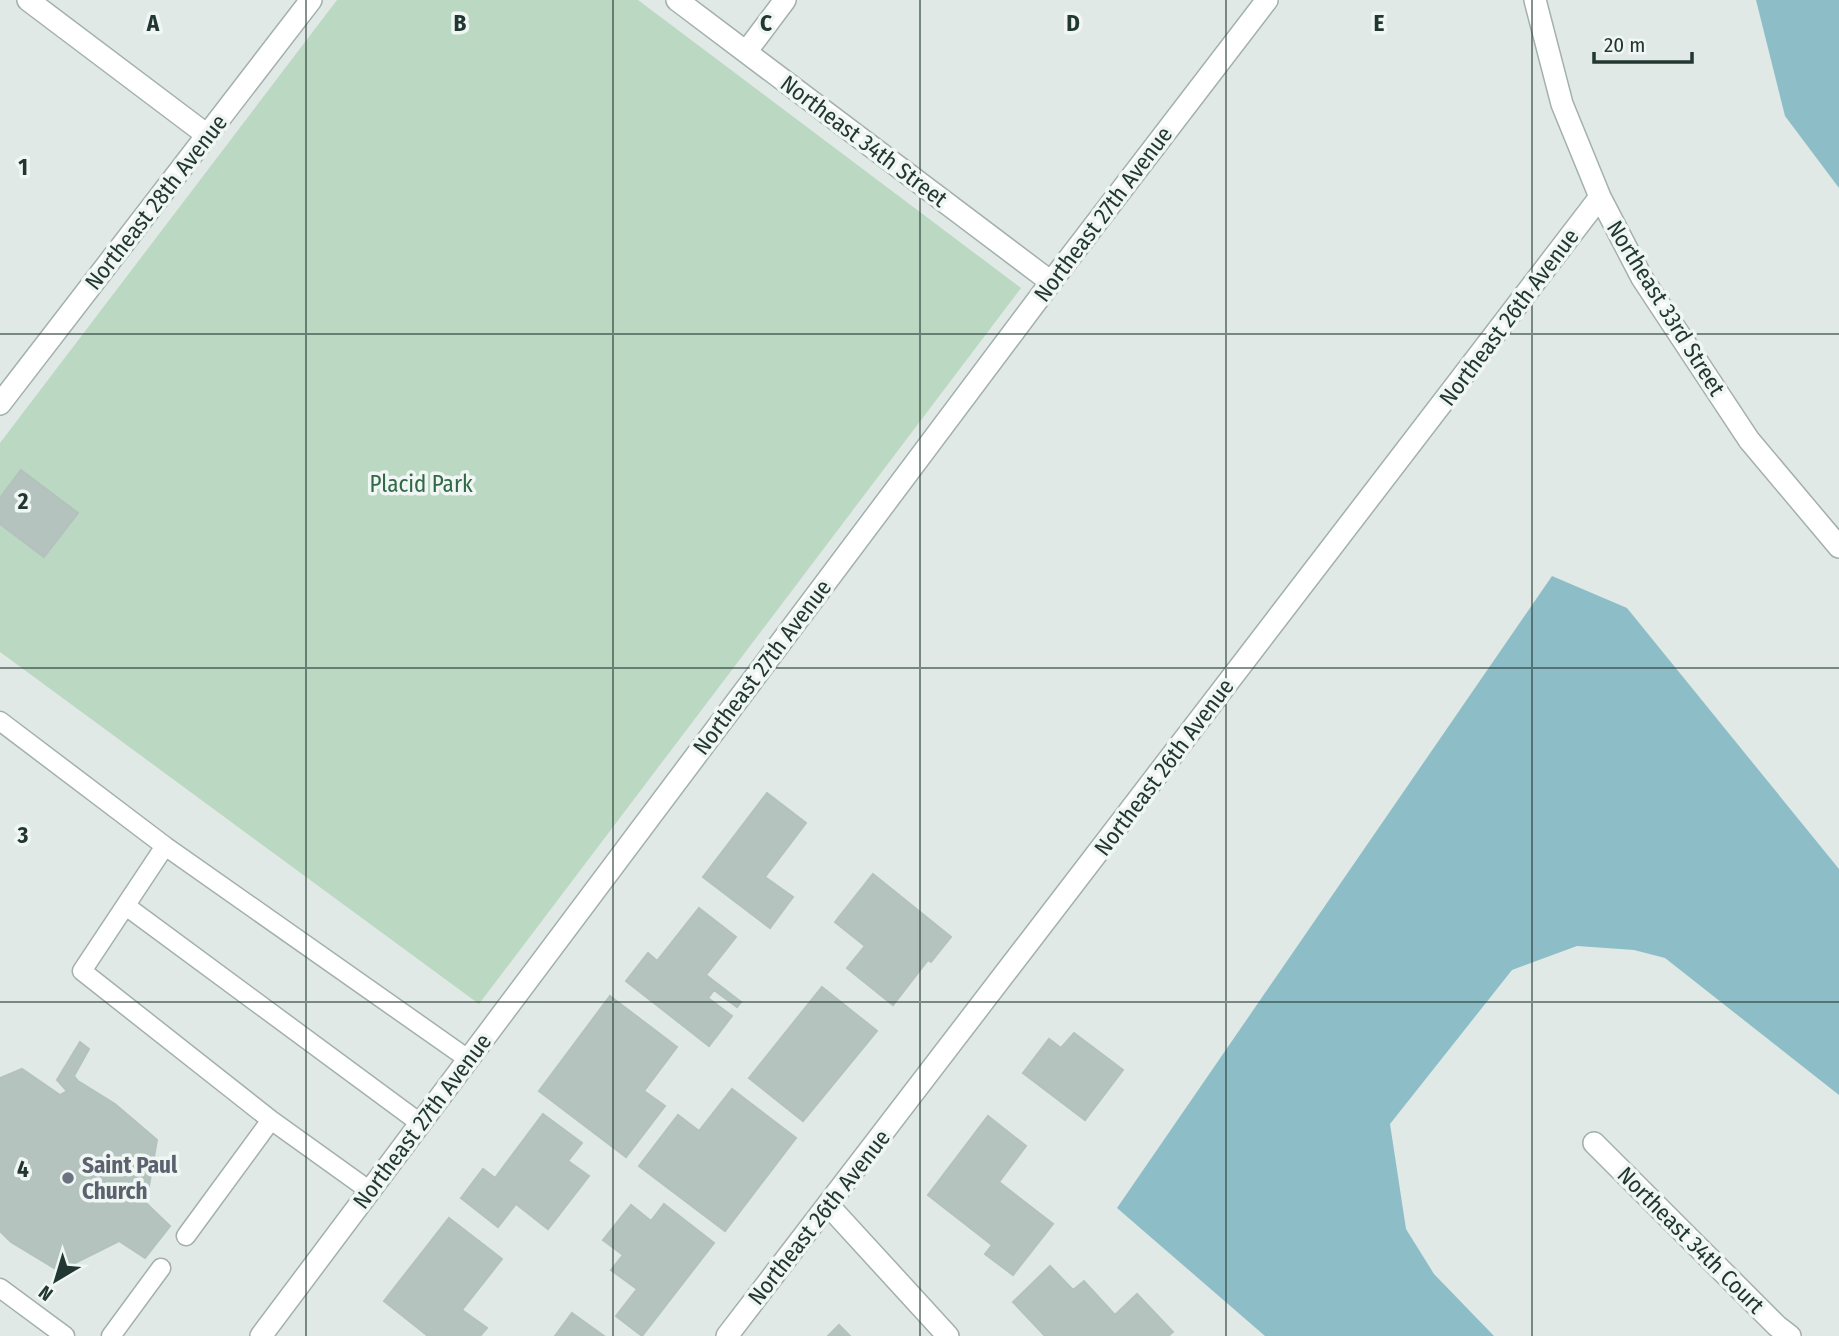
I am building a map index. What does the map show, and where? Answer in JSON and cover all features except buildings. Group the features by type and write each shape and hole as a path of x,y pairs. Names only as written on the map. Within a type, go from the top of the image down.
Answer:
{"street":[{"path":"28,0 207,135"},
{"name":"Northeast 28th Avenue","path":"0,404 311,0"},
{"name":"Northeast 34th Street","path":"677,0 1051,282"},
{"path":"746,52 785,0"},
{"name":"Northeast 27th Avenue","path":"261,1336 1051,282 1267,0"},
{"name":"Northeast 33rd Street","path":"1535,0 1562,104 1600,197 1642,278 1749,440 1839,547"},
{"name":"Northeast 26th Avenue","path":"727,1336 1600,197"},
{"name":"Northeast 34th Court","path":"1594,1143 1790,1336"},
{"path":"828,1205 948,1336"}],"lane":[{"path":"0,721 165,846 468,1059"},
{"path":"165,846 82,971 271,1120 370,1191"},
{"path":"125,906 420,1124"},
{"path":"186,1236 271,1120"},
{"path":"111,1336 161,1268"},
{"path":"0,1288 65,1336"}],"green space":[{"name":"Placid Park","path":"337,0 638,0 1021,288 479,1004 0,652 0,443"}],"water":[{"path":"1756,0 1839,0 1839,188 1785,116"},
{"path":"1552,576 1627,608 1839,869 1839,1095 1665,958 1634,950 1577,946 1512,970 1390,1124 1406,1229 1434,1274 1494,1336 1265,1336 1117,1208"}],"place":[{"name":"Saint Paul Church","path":"68,1178"}]}
